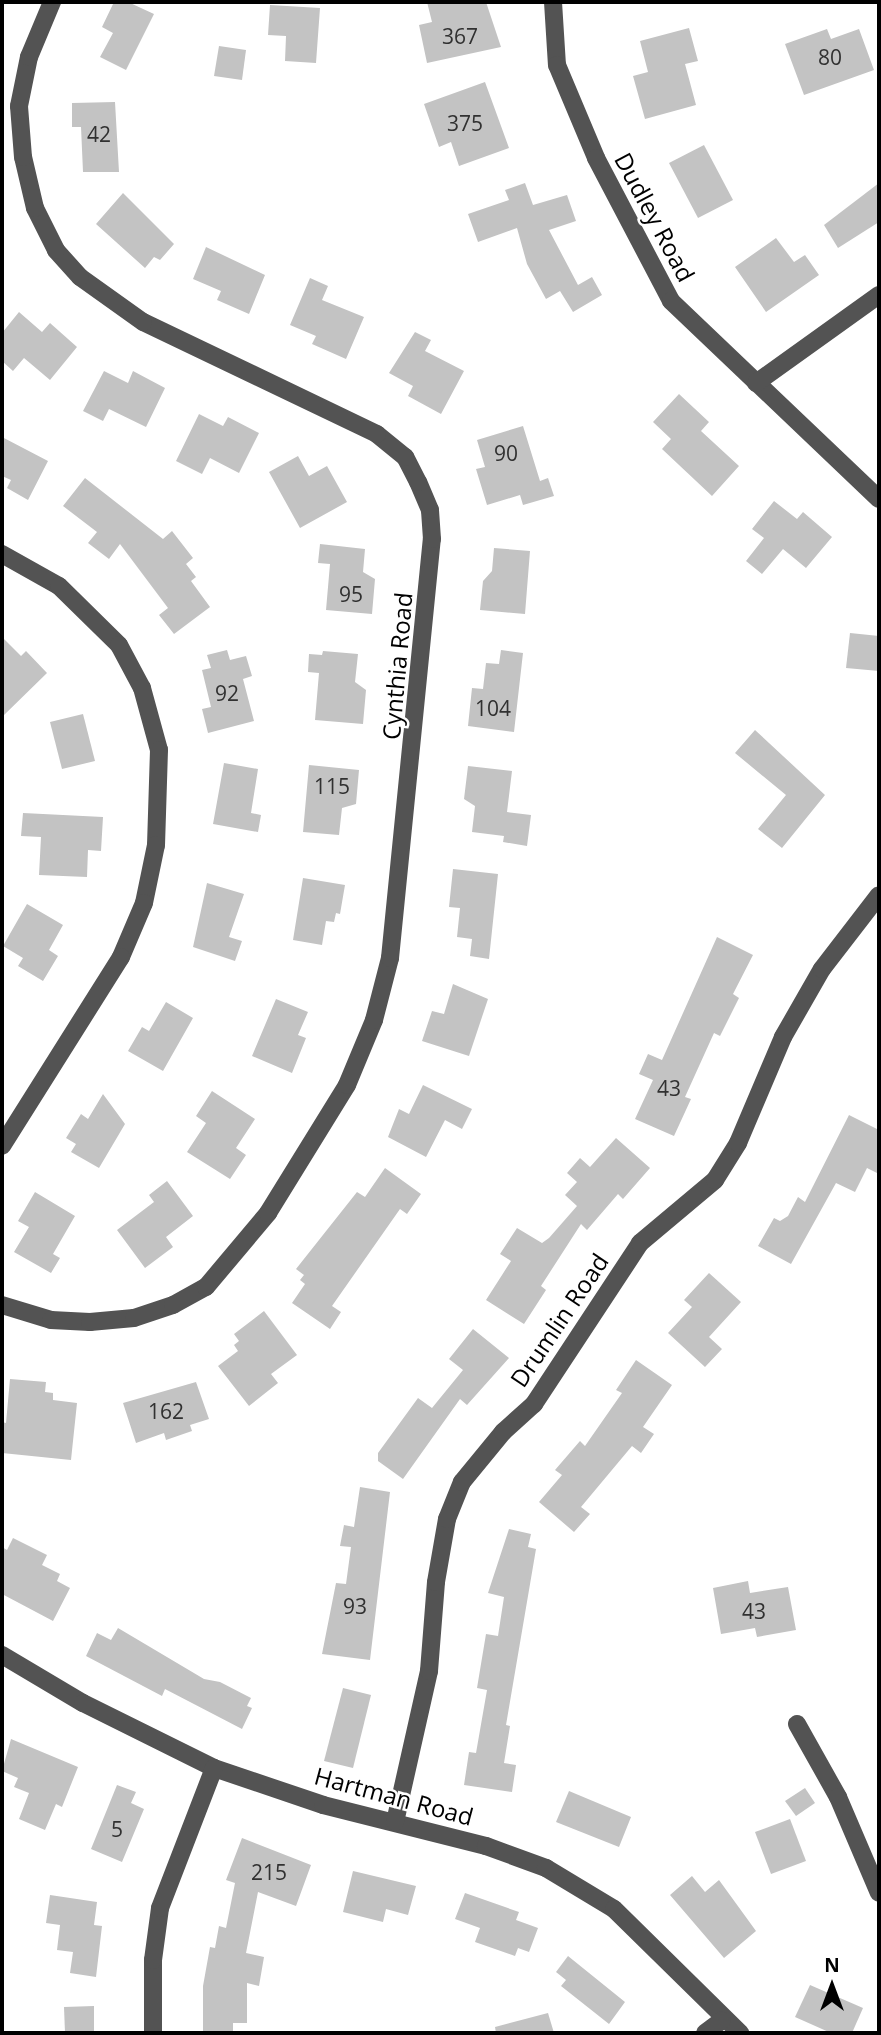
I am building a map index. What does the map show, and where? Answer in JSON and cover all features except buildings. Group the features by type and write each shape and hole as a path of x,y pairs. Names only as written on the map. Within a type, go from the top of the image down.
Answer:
{"street":[{"name":"Cynthia Road","path":"2,1305 51,1320 112,1320 173,1306 206,1287 268,1213 347,1085 374,1020 390,958 432,539 430,510 405,457 377,434 143,322 80,277 55,250 35,208 23,157 19,106 29,57 52,2"},
{"name":"Dudley Road","path":"553,2 558,65 641,252 671,301 879,499"},
{"path":"756,383 879,295"},
{"path":"2,554 59,586 119,645 142,688 156,738 159,794 156,845 144,903 121,957 2,1146"},
{"name":"Drumlin Road","path":"395,1822 427,1683 447,1519 462,1482 503,1432 534,1404 640,1243 715,1180 738,1143 789,1026 822,969 879,895"},
{"name":"Hartman Road","path":"2,1655 83,1703 214,1768 323,1805 486,1846 545,1868 614,1909 723,2020 740,2033"},
{"path":"797,1724 838,1797 879,1893"},
{"path":"153,2033 153,1960 160,1908 214,1768"},
{"path":"705,2033 723,2020"}]}
